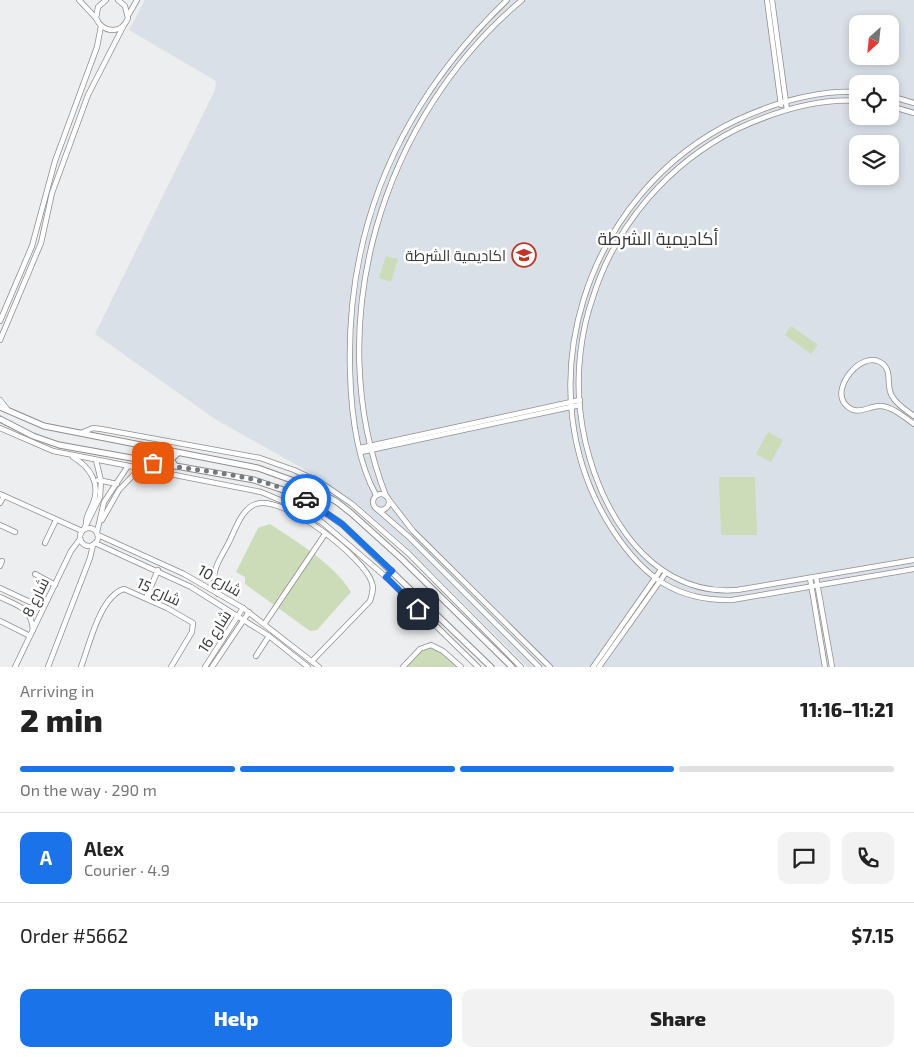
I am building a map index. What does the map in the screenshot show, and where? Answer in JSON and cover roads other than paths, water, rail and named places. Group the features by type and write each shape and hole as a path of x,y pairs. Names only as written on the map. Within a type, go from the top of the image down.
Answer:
{"main road":[{"path":"0,406 44,426 276,473 311,487 337,502 402,559 512,667"},
{"path":"0,419 46,441 71,448 254,480 301,496 329,514 392,571 491,667"},
{"path":"70,455 71,448"},
{"path":"153,463 158,457 154,448"},
{"path":"176,467 172,464 171,459 173,454 178,453"},
{"path":"386,577 392,571"}],"street":[{"path":"79,0 101,26 112,31 124,25"},
{"path":"96,18 98,7 104,0"},
{"path":"118,0 125,6 128,15"},
{"path":"0,340 23,291 41,242 52,193 88,95 136,0 131,0"},
{"path":"507,0 461,48 433,83 395,148 374,203 360,250 353,289 350,358 352,398 360,450 376,495 373,503 539,667"},
{"path":"522,0 486,34 439,91 404,152 383,206 370,252 363,292 360,350 361,384 370,448 388,498 413,531 550,667"},
{"path":"767,0 783,103 787,110"},
{"path":"772,0 783,103 781,112"},
{"path":"0,321 32,246 46,189 97,47 101,26"},
{"path":"849,92 814,94 749,115 709,135 676,158 647,186 611,234 594,267 577,316 571,367 572,404 577,444 591,488 618,537 654,579 689,595 722,600 751,598 914,569"},
{"path":"899,99 914,104"},
{"path":"849,100 816,103 787,110 751,123 700,150 655,190 623,232 609,258 587,318 582,344 580,402 585,436 594,469 605,495 628,535 663,572 696,587 723,591 914,560"},
{"path":"899,109 914,113"},
{"path":"374,203 383,206"},
{"path":"360,250 370,252"},
{"path":"577,316 587,318"},
{"path":"914,416 896,403 889,390 888,372 882,363 877,360 870,359 859,364 844,382 842,396 844,404 852,409 861,411 878,406 891,408 914,424"},
{"path":"0,400 8,410"},
{"path":"360,450 580,402"},
{"path":"0,428 41,447 70,455 261,492 282,500 323,523 386,577 478,667"},
{"path":"81,433 93,428 101,428 243,455 294,470 320,482 352,504 408,554 521,667"},
{"path":"70,455 84,465 94,480 96,494 80,539 84,545 94,544"},
{"path":"84,528 98,504 101,481 96,460"},
{"path":"48,667 90,558 104,502 128,466"},
{"path":"100,523 122,486 140,468"},
{"path":"94,480 116,483 122,486"},
{"path":"376,495 381,494 388,498"},
{"path":"0,503 2,495 56,520 84,528 92,528 97,533"},
{"path":"377,509 387,508 388,498"},
{"path":"218,594 214,583 214,572 241,518 250,507 264,502 277,505 300,516 325,534 364,569 372,581 373,588 370,601 312,661"},
{"path":"45,543 56,520"},
{"path":"0,525 14,532"},
{"name":"شارع 10","path":"97,533 166,565 243,608 265,623 319,667"},
{"path":"265,623 325,534"},
{"name":"شارع 8","path":"15,667 74,545 80,539"},
{"name":"شارع 10","path":"94,544 158,570 191,587 269,636 308,667"},
{"path":"146,598 158,570"},
{"path":"593,667 654,579 663,572"},
{"path":"600,667 659,582 663,572"},
{"path":"34,574 55,585"},
{"path":"816,577 832,667"},
{"path":"810,578 825,667"},
{"path":"0,588 30,602 47,600"},
{"name":"شارع 15","path":"81,667 102,611 111,596 124,589 146,598 193,623 192,632 171,667"},
{"path":"0,597 26,610 32,620 33,631"},
{"path":"26,610 31,608 30,602"},
{"name":"شارع 16","path":"205,667 243,608"},
{"name":"شارع 16","path":"212,667 249,612"},
{"path":"0,621 30,636"},
{"path":"256,656 269,636"},
{"path":"403,667 420,649 431,645 443,651 461,667"}],"place":[{"name":"اكاديمية الشرطة","path":"524,255"}],"district":[{"name":"أكاديمية الشرطة","path":"658,238"}]}
